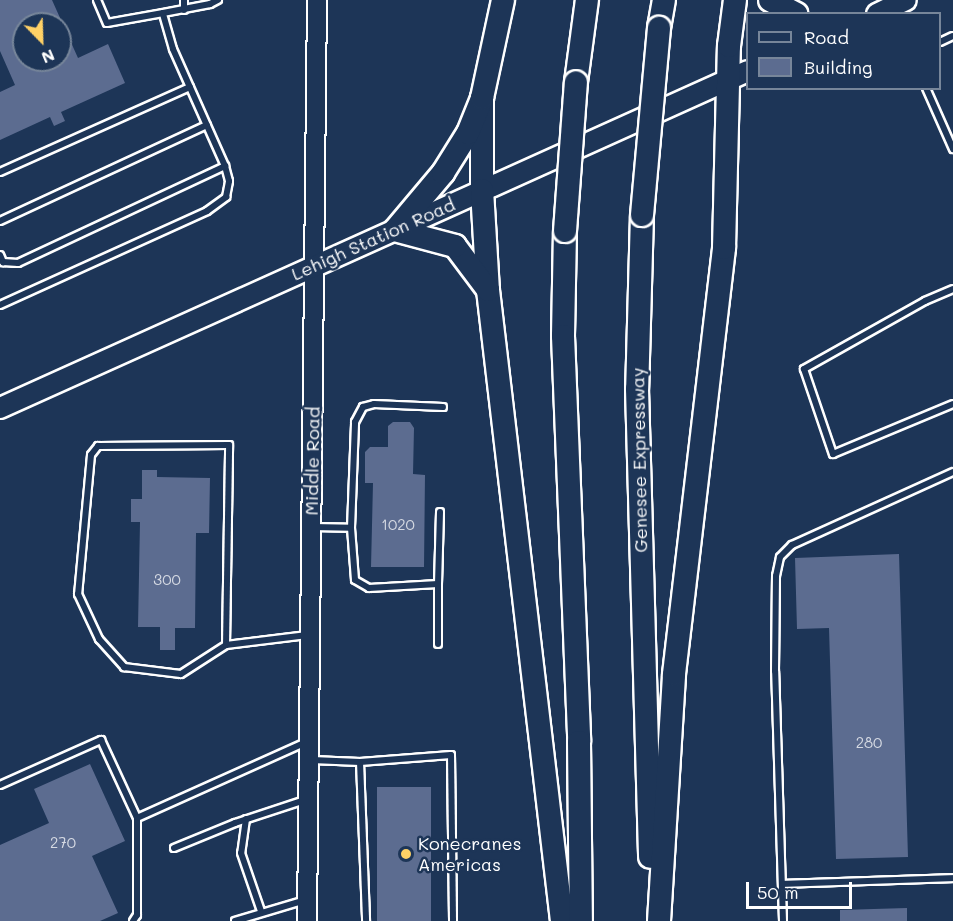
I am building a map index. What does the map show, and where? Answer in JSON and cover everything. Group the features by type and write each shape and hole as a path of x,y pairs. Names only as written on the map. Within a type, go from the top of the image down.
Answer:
{"highway":[{"path":"488,290 454,246 394,230 443,173 468,133 482,98 503,0"},
{"path":"581,921 579,742 563,336 565,231 576,82 587,0"},
{"name":"Genesee Expressway","path":"653,921 637,412 642,215 659,28 664,0"},
{"path":"659,921 674,674 724,248 738,76 729,46 735,0"},
{"path":"770,0 792,12"},
{"path":"482,98 482,190 488,290 562,921"}],"main road":[{"path":"881,12 906,0"},
{"name":"Lehigh Station Road","path":"0,408 738,76"}],"street":[{"name":"Middle Road","path":"307,921 317,0"}],"lane":[{"path":"97,0 107,23 184,10 218,0"},
{"path":"184,0 184,10"},
{"path":"0,305 207,211 226,197 229,181 225,166 173,49 163,13"},
{"path":"0,172 190,87"},
{"path":"927,90 952,146"},
{"path":"0,220 207,125"},
{"path":"0,255 3,262 18,263 225,166"},
{"path":"953,289 925,301 804,369 833,454 953,404"},
{"path":"438,584 369,588 355,580 351,528 355,422 363,407 374,404 443,407"},
{"path":"226,645 229,445 98,446 91,455 78,594 99,639 124,667 181,674 226,645 310,634"},
{"path":"783,921 775,671 776,576 780,557 792,544 953,472"},
{"path":"438,644 440,512"},
{"path":"312,527 351,528"},
{"path":"0,785 101,740 137,818 137,915 133,921"},
{"path":"137,818 309,741"},
{"path":"309,760 360,762 451,755 453,921"},
{"path":"360,762 366,921"},
{"path":"174,848 246,819 308,799"},
{"path":"246,819 241,854 261,911"},
{"path":"783,884 953,878"},
{"path":"235,921 261,911 307,900"}],"building":[{"path":"0,0 52,0 57,12 12,12 12,72 72,72 72,45 78,58 108,44 125,83 61,112 65,121 54,126 50,117 0,140 0,92 15,85 0,51"},
{"path":"393,422 410,422 414,428 413,474 425,475 424,567 371,567 373,483 365,483 365,452 370,447 388,447 388,426"},
{"path":"142,470 157,470 157,477 210,478 209,533 196,533 195,628 175,628 175,650 160,650 160,627 138,627 140,522 131,522 131,499 142,499"},
{"path":"899,554 908,857 836,859 829,628 797,629 795,558"},
{"path":"90,764 125,841 92,856 118,913 100,921 0,921 0,845 49,823 34,789"},
{"name":"Konecranes Americas","path":"377,787 431,787 431,921 377,921"},
{"path":"907,908 907,921 840,921 840,910"}],"place":[{"name":"Konecranes Americas","path":"406,854"}]}
